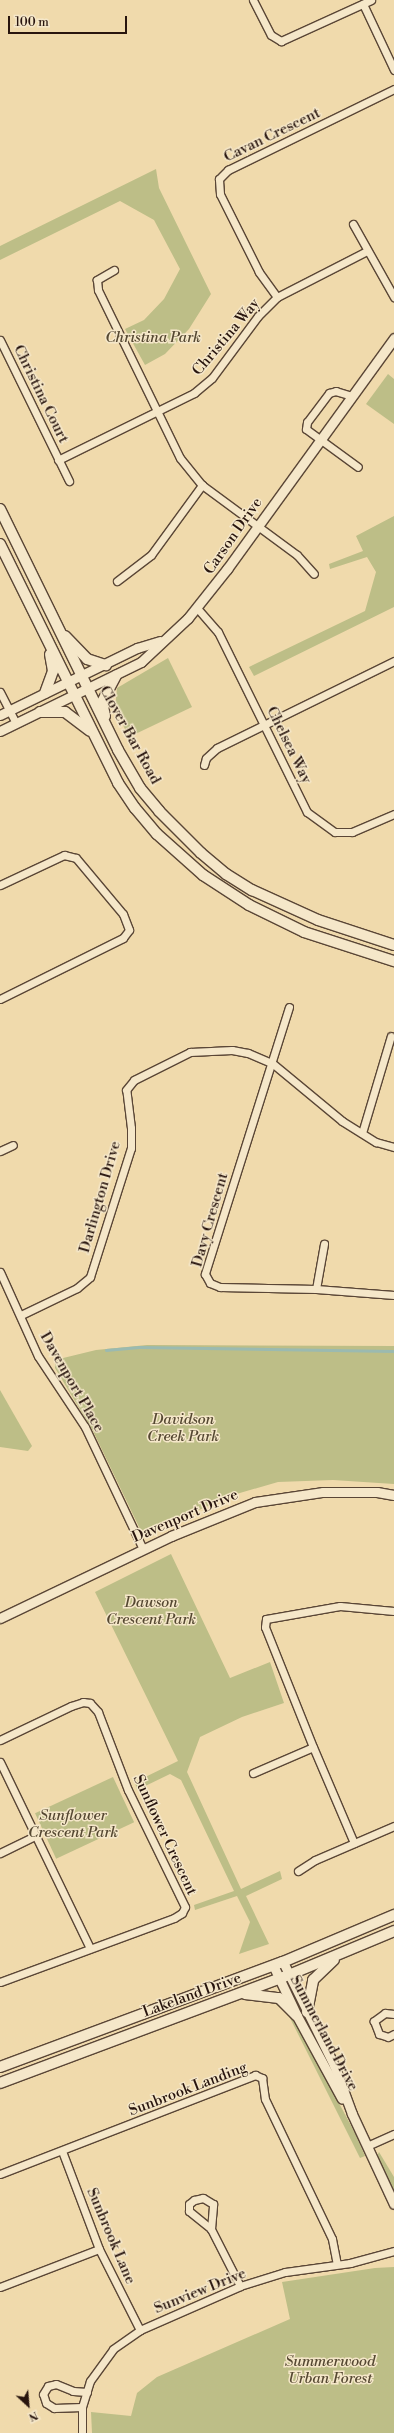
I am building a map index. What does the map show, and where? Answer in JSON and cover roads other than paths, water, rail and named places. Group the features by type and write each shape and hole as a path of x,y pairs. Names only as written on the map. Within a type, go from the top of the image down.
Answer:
{"main road":[{"name":"Clover Bar Road","path":"0,509 81,676 140,788 179,834 226,874 286,907 394,945"},
{"name":"Clover Bar Road","path":"0,544 49,646 118,783 135,808 157,834 203,875 270,917 304,932 394,961"},
{"path":"58,628 87,659 106,665"},
{"path":"45,693 53,671 49,646"},
{"path":"108,729 102,702 116,676"},
{"path":"40,712 65,712 93,734"},
{"name":"Lakeland Drive","path":"0,2067 283,1962 394,1915"},
{"name":"Lakeland Drive","path":"0,2083 279,1979 394,1931"},
{"path":"307,2012 313,1980 340,1954"},
{"path":"239,1994 263,1994 279,1998 297,2016"}],"street":[{"path":"253,0 270,35 281,41 371,0"},
{"path":"363,4 394,70"},
{"name":"Cavan Crescent","path":"277,298 259,272 224,201 218,188 219,179 228,170 394,89"},
{"path":"353,224 394,297"},
{"name":"Christina Way","path":"157,412 183,400 207,382 258,316 277,298 367,251"},
{"path":"114,270 100,278 97,286 180,458 202,485 297,555 314,574"},
{"name":"Carson Drive","path":"0,732 116,676 141,662 198,608 318,440 394,338"},
{"name":"Christina Court","path":"0,340 69,481"},
{"path":"352,396 332,391 327,394 306,426 308,432 318,440 358,467"},
{"name":"Christina Court","path":"58,460 157,412"},
{"path":"117,581 150,555 202,485"},
{"name":"Chelsea Way","path":"198,608 218,632 307,812 335,832 352,832 394,814"},
{"name":"Carson Drive","path":"0,715 106,665 137,648 162,641"},
{"path":"204,765 206,758 216,748 393,663"},
{"path":"0,692 16,723"},
{"path":"0,885 64,855 76,858 123,914 129,930 122,938 0,999"},
{"name":"Davy Crescent","path":"288,1007 272,1063 205,1274 210,1283 220,1287 316,1288 394,1295"},
{"path":"362,1133 391,1036"},
{"name":"Darlington Drive","path":"21,1315 77,1288 90,1277 131,1148 132,1128 126,1090 134,1080 190,1052 232,1050 248,1053 272,1063 342,1121 376,1142 394,1148"},
{"path":"0,1151 13,1145"},
{"path":"316,1288 324,1244"},
{"name":"Davenport Place","path":"0,1272 21,1315 38,1356 86,1427 143,1549"},
{"name":"Davenport Drive","path":"0,1618 143,1549 255,1502 323,1492 377,1492 394,1495"},
{"path":"354,1843 312,1747 265,1627 266,1619 340,1606 394,1611"},
{"name":"Sunflower Crescent","path":"0,1740 71,1706 84,1702 90,1703 98,1712 125,1783 185,1907 182,1913 174,1918 0,1982"},
{"path":"253,1773 312,1747"},
{"path":"0,1762 90,1948"},
{"path":"298,1872 315,1860 394,1826"},
{"path":"0,1853 35,1836"},
{"name":"Summerland Drive","path":"283,1962 334,2065 352,2114 394,2204"},
{"name":"Summerland Drive","path":"273,1965 297,2016 330,2079 352,2114"},
{"path":"394,2014 385,2013 374,2021 379,2034 388,2037 394,2034"},
{"name":"Sunbrook Landing","path":"0,2174 255,2075 262,2078 265,2099 332,2239 337,2264"},
{"path":"367,2146 394,2134"},
{"name":"Sunbrook Lane","path":"62,2151 99,2249 140,2330"},
{"path":"211,2229 213,2204 203,2198 194,2200 189,2204 189,2211 211,2229 240,2286"},
{"path":"0,2287 99,2249"},
{"name":"Sunview Drive","path":"82,2433 82,2407 87,2392 103,2360 121,2342 140,2330 240,2286 285,2272 337,2264 394,2251"},
{"path":"82,2407 54,2408 46,2403 44,2394 48,2386 56,2384 73,2391 87,2392"}],"waterway":[{"path":"106,1350 139,1347 394,1351"}],"park label":[{"name":"Christina Park","path":"153,338"},
{"name":"Davidson Creek Park","path":"183,1428"},
{"name":"Dawson Crescent Park","path":"151,1610"},
{"name":"Sunflower Crescent Park","path":"73,1824"},
{"name":"Summerwood Urban Forest","path":"330,2370"}]}
